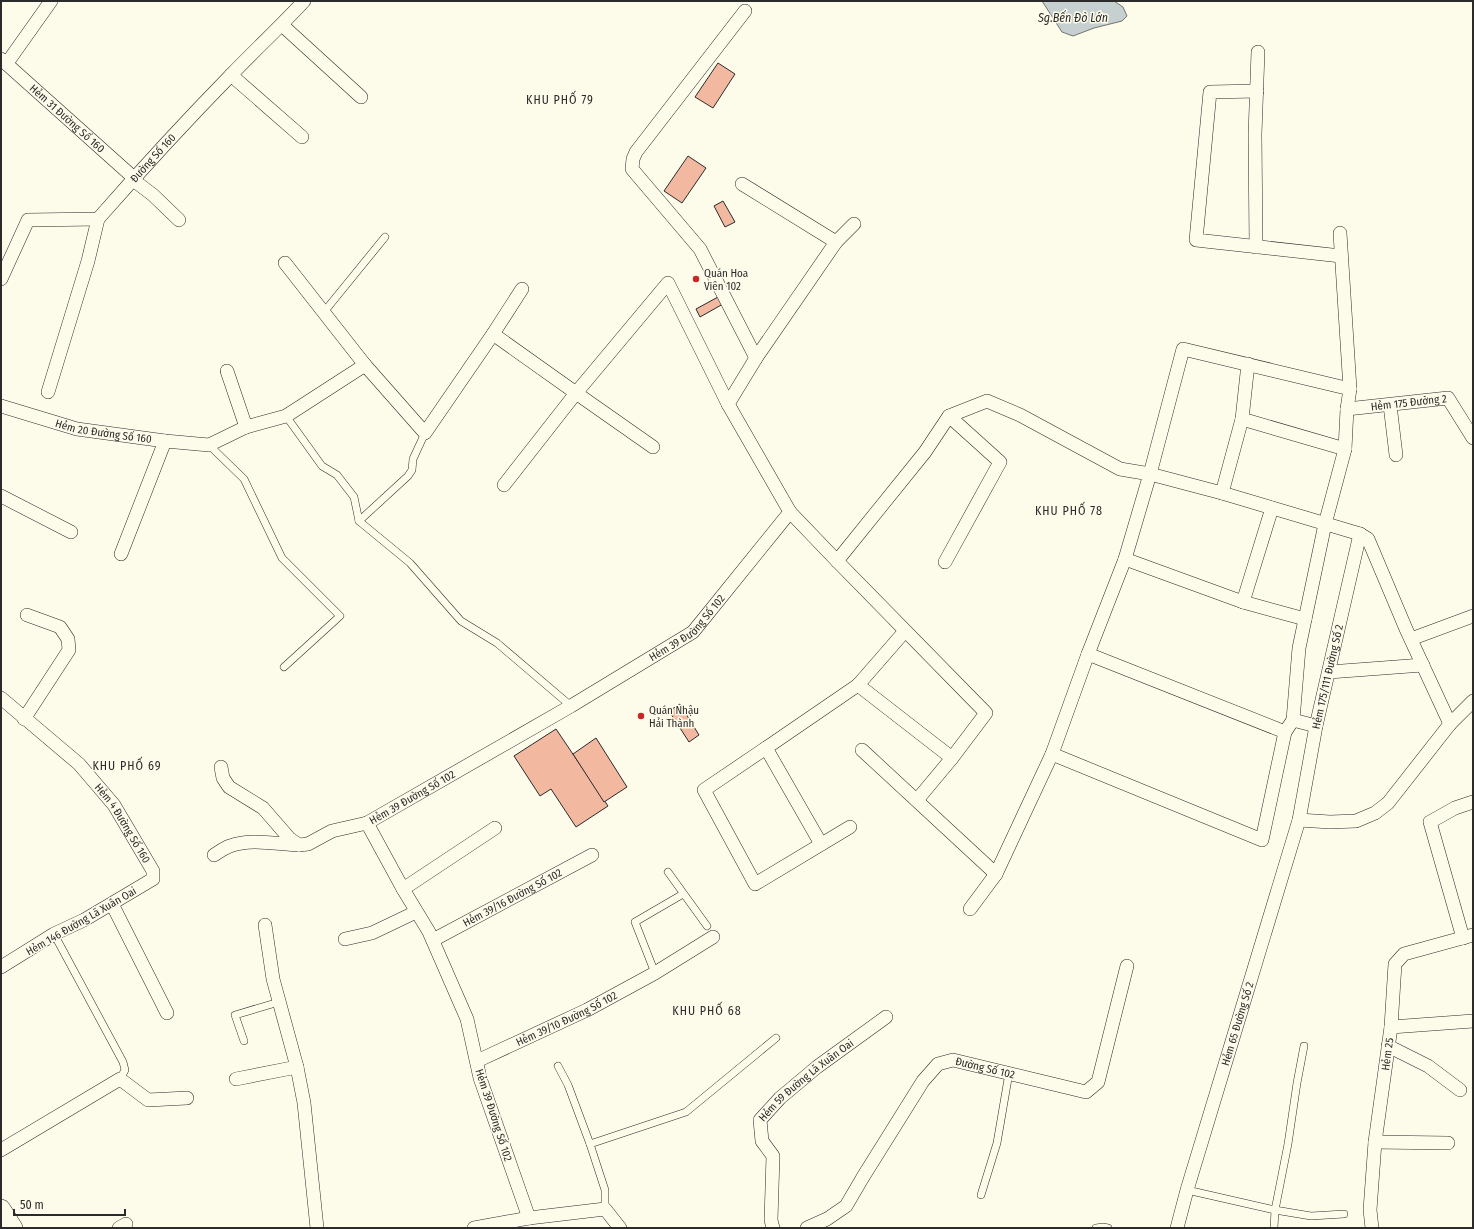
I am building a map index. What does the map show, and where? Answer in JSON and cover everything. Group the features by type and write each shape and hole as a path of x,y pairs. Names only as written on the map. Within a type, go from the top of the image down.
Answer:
{"main road":[{"path":"1,1209 13,1228"}],"street":[{"path":"4,61 51,1"},
{"name":"Đường Số 160","path":"98,219 133,179 231,75 304,1"},
{"path":"745,11 636,152 633,159 632,169 700,249 756,358"},
{"path":"282,25 360,97"},
{"path":"1256,246 1258,52"},
{"name":"Hẻm 31 Đường Số 160","path":"4,61 180,220"},
{"path":"231,75 302,137"},
{"path":"1257,91 1210,92 1196,240 1341,256"},
{"path":"742,184 836,242"},
{"path":"1,279 28,220 98,219 88,261 48,392"},
{"path":"728,404 756,358 836,242 854,224"},
{"path":"1052,754 1262,840 1285,732 1293,720 1299,648 1325,524 1345,449 1347,409 1350,389 1340,233"},
{"path":"285,263 366,366 425,433 522,289"},
{"path":"504,485 576,393 668,283 728,404 790,512 837,562 986,713 952,758 917,800"},
{"path":"493,334 653,447"},
{"path":"970,909 996,874 1052,754 1088,654 1125,559 1184,349 1350,389"},
{"path":"1222,493 1242,419 1248,364"},
{"path":"209,445 246,427 286,416 366,366"},
{"path":"227,371 246,427"},
{"name":"Hẻm 175 Đường 2","path":"1347,409 1448,398 1473,438"},
{"path":"837,562 925,452 950,416 987,401 1020,415 1120,469 1150,474 1222,493 1358,533 1368,539 1411,639 1450,724"},
{"path":"1390,405 1396,455"},
{"name":"Hẻm 20 Đường Số 160","path":"1,406 77,430 209,445"},
{"path":"945,562 1000,462 950,416"},
{"path":"1242,419 1345,449"},
{"path":"121,554 165,441"},
{"path":"1,496 71,532"},
{"path":"1243,602 1272,508"},
{"name":"Hẻm 39 Đường Số 102","path":"529,1218 480,1078 467,1019 432,940 402,889 367,824 571,706 693,632 790,512"},
{"name":"Hẻm 175/111 Đường Số 2","path":"1299,820 1316,726 1329,672 1358,533"},
{"path":"1125,559 1243,602 1305,619"},
{"path":"24,719 69,650 68,639 60,626 27,615"},
{"path":"1411,639 1473,616"},
{"path":"850,827 755,884 704,790 858,685 905,631"},
{"path":"1088,654 1285,732"},
{"path":"1329,672 1423,666"},
{"path":"858,685 952,758"},
{"name":"Hẻm 4 Đường Số 160","path":"1,698 79,764 114,805 153,871"},
{"path":"1299,820 1330,822 1356,821 1375,813 1388,803 1450,724 1473,701"},
{"path":"1293,720 1316,726"},
{"path":"766,748 821,844"},
{"path":"862,750 996,874"},
{"path":"221,767 223,778 229,787 263,808 290,839 299,845"},
{"path":"1468,936 1430,822 1455,808 1473,802"},
{"name":"Hẻm 65 Đường Số 2","path":"1177,1228 1187,1190 1299,820"},
{"path":"214,855 229,846 240,843 259,842 299,845 308,844 332,831 367,824"},
{"path":"402,889 495,828"},
{"name":"Hẻm 39/16 Đường Số 102","path":"432,940 592,855"},
{"name":"Hẻm 146 Đường Lã Xuân Oai","path":"1,967 54,934 84,920 153,879 153,871"},
{"path":"112,904 167,1013"},
{"path":"345,939 372,933 416,912"},
{"path":"265,925 273,979 297,1067 304,1103 317,1228"},
{"name":"Hẻm 39/10 Đường Số 102","path":"477,1061 587,1010 655,973 710,931"},
{"name":"Hẻm 25","path":"1372,1228 1370,1210 1375,1142 1391,1027 1394,964 1404,954 1468,936"},
{"name":"Đường Số 102","path":"807,1228 827,1219 846,1206 924,1081 938,1064 954,1060 1086,1092 1098,1082 1128,966"},
{"name":"Hẻm 59 Đường Lã Xuân Oai","path":"773,1228 771,1220 773,1156 762,1141 760,1120 780,1098 817,1067 886,1017"},
{"path":"1391,1027 1473,1021"},
{"path":"1388,1046 1428,1066 1460,1090"},
{"path":"236,1079 297,1067"},
{"path":"1,1150 120,1078 148,1100 187,1098"},
{"path":"1375,1142 1448,1143"},
{"path":"474,1228 529,1218 605,1209 620,1228"}],"lane":[{"path":"324,312 385,237"},
{"path":"286,416 322,466 337,475 354,497 359,522 410,563 460,621 497,643 571,706"},
{"path":"359,522 408,476 412,470 413,460 425,433"},
{"path":"209,445 244,479 282,558 340,616 284,667"},
{"name":"Hẻm 39/10 Đường Số 102","path":"668,872 710,931"},
{"path":"655,973 635,922 683,894"},
{"path":"54,934 124,1062 124,1070 120,1078"},
{"path":"244,1041 235,1015 279,1002"},
{"path":"590,1144 686,1112 776,1038"},
{"path":"1274,1228 1275,1210 1288,1144 1304,1046"},
{"path":"558,1066 568,1086 590,1144 605,1190 605,1209"},
{"path":"981,1195 998,1143 1008,1073"},
{"path":"1187,1190 1275,1210 1311,1216 1344,1214"},
{"path":"1096,1228 1108,1228"}],"water":[{"name":"Sg.Bến Đò Lớn","path":"1042,1 1114,1 1123,7 1127,16 1122,21 1094,28 1073,36 1062,32"}],"building":[{"path":"718,63 735,74 713,108 695,97"},
{"path":"688,156 706,168 682,203 664,191"},
{"path":"723,201 735,222 725,227 714,206"},
{"path":"718,297 723,304 700,317 696,309"},
{"path":"680,704 699,735 689,742 669,711"},
{"path":"556,729 608,806 576,827 551,789 540,796 514,756"},
{"path":"596,738 627,787 604,802 573,754"}],"place":[{"name":"Quán Hoa Viên 102","path":"696,279"},
{"name":"Quán Nhậu Hải Thành","path":"641,716"}],"district":[{"name":"KHU PHỐ 79","path":"560,100"},
{"name":"KHU PHỐ 78","path":"1069,511"},
{"name":"KHU PHỐ 69","path":"127,766"},
{"name":"KHU PHỐ 68","path":"707,1011"}]}
